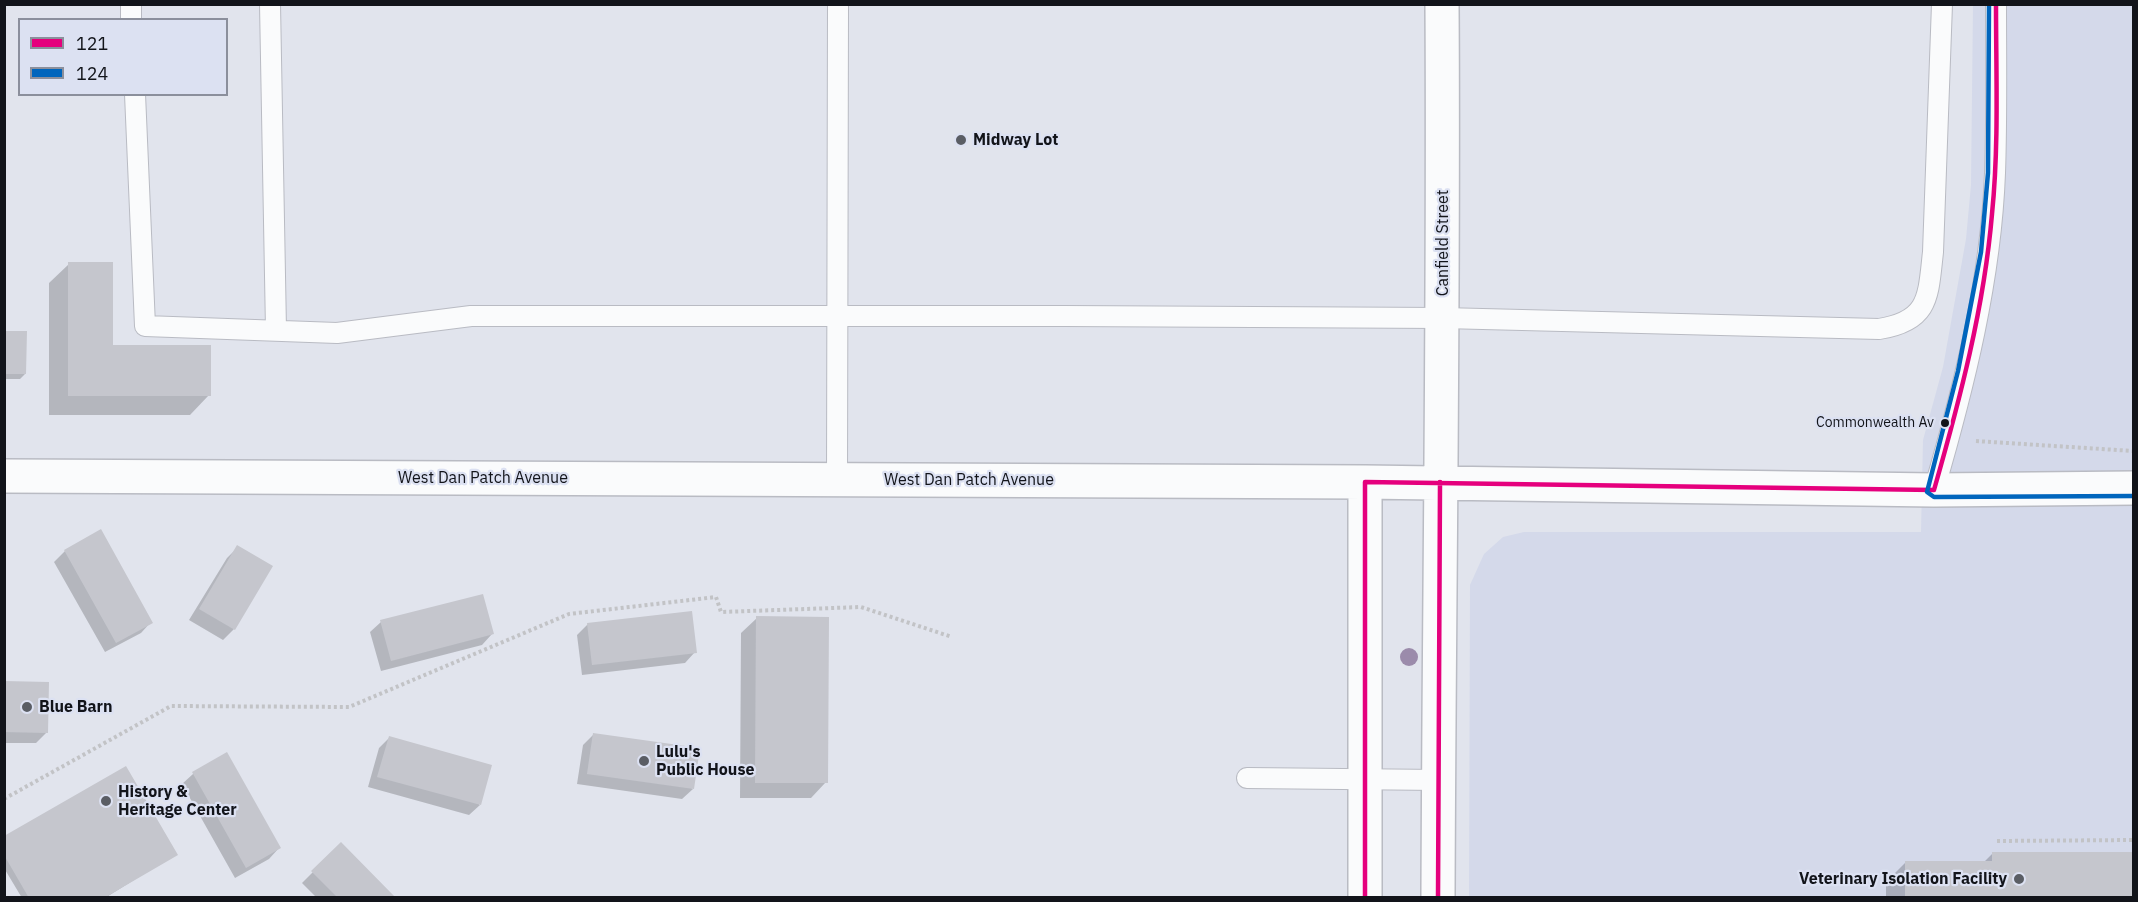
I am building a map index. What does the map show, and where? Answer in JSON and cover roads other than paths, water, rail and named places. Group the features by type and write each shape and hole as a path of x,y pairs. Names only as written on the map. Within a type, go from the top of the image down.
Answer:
{"street":[{"name":"Canfield Street","path":"1438,897 1443,318 1442,4"},
{"name":"West Dan Patch Avenue","path":"4,476 1440,482 1934,490 2133,488"},
{"path":"1365,482 1365,897"}],"lane":[{"path":"270,4 276,330"},
{"path":"837,479 838,4"},
{"path":"135,96 145,326 337,333 471,316 839,316 1443,318 1879,328 1898,326 1915,317 1925,304 1934,252 1942,4"},
{"path":"1934,490 1974,334 1991,212 1995,174 1996,4"},
{"path":"1248,778 1439,780"}],"place":[{"name":"Midway Lot","path":"961,140"},
{"name":"Commonwealth Av","path":"1945,423"},
{"name":"Blue Barn","path":"27,707"},
{"name":"Lulu's Public House","path":"644,761"},
{"name":"History & Heritage Center","path":"106,801"},
{"name":"Veterinary Isolation Facility","path":"2019,879"}]}
